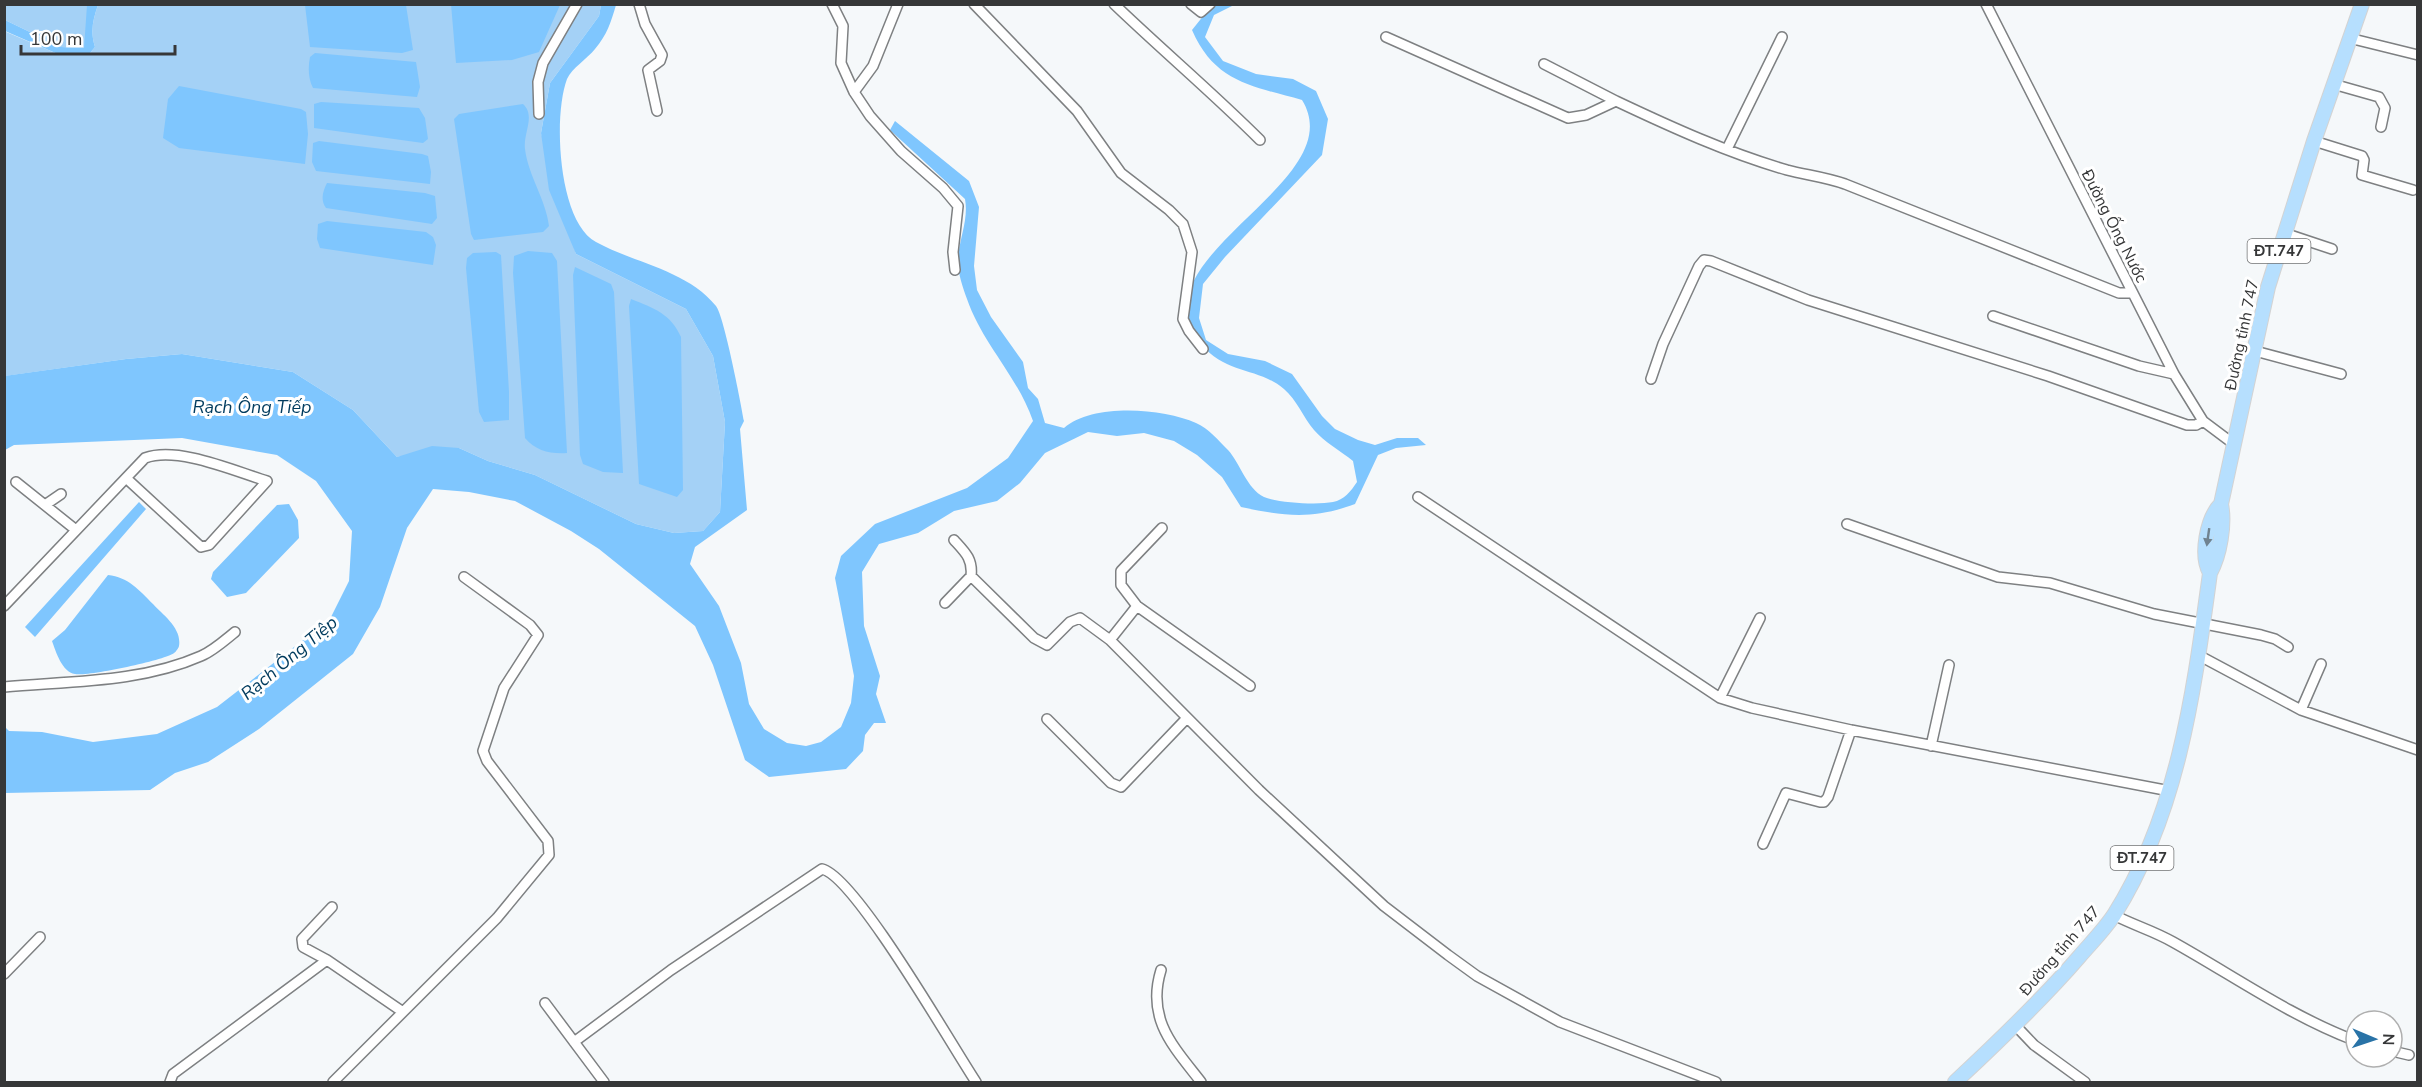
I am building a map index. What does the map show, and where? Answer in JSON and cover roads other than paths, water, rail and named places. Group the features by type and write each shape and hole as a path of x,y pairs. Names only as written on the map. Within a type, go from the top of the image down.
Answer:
{"main road":[{"name":"Đường tỉnh 747","path":"1955,1083 2015,1026 2114,915 2134,877 2170,791 2181,752 2200,656 2210,573 2204,563 2212,513 2221,504 2268,287 2314,141 2362,4"}],"street":[{"path":"539,114 538,82 543,63 577,4"},
{"path":"639,4 645,24 662,55 660,61 648,70 657,111"},
{"path":"832,4 843,26 841,63 854,92 870,116 901,151 943,188 958,206 953,252 955,270"},
{"path":"854,92 873,66 898,4"},
{"path":"974,4 1077,111 1121,173 1169,210 1183,225 1192,252 1183,319 1203,349"},
{"path":"1114,4 1175,62 1210,90 1260,140"},
{"path":"1191,4 1201,12 1210,4"},
{"name":"Đường Ống Nước","path":"1986,4 2174,374 2203,421 2235,445"},
{"path":"1386,37 1568,118 1586,115 1616,101"},
{"path":"1727,149 1782,37"},
{"path":"2349,38 2418,55"},
{"path":"1544,64 1616,101 1727,149 1788,170 1837,181 2108,289 2119,293 2131,293"},
{"path":"2333,84 2379,97 2385,108 2381,127"},
{"path":"2314,141 2361,156 2364,160 2362,175 2413,190"},
{"path":"2284,233 2332,249"},
{"path":"1652,379 1663,344 1699,266 1704,260 1808,300 2059,379 2187,425 2196,425 2203,421"},
{"path":"1993,316 2139,366 2174,374"},
{"path":"2254,351 2341,374"},
{"path":"6,603 145,458 170,456 200,460 267,481 209,545 201,547 126,478"},
{"path":"16,482 76,530"},
{"path":"45,505 61,494"},
{"path":"1418,497 1720,698 1752,708 1851,730 2170,791"},
{"path":"1847,524 1998,577 2050,583 2154,614 2275,639 2288,647"},
{"path":"1162,528 1120,571 1120,585 1137,606 1250,686"},
{"path":"945,603 971,576 972,567 969,555 954,540"},
{"path":"971,576 1042,644 1051,642 1075,618 1080,618 1110,640 1259,790 1384,906 1477,976 1560,1022 1716,1083"},
{"path":"333,1083 497,918 549,855 548,841 487,760 483,751 504,688 538,634 530,625 464,577"},
{"path":"1110,640 1137,606"},
{"path":"1720,698 1760,618"},
{"path":"4,687 110,679 154,671 202,656 235,632"},
{"path":"2200,656 2301,710 2418,750"},
{"path":"2301,710 2320,664"},
{"path":"1931,746 1949,665"},
{"path":"1047,719 1111,783 1121,787 1187,718"},
{"path":"1763,844 1786,793 1824,802 1828,797 1851,730"},
{"path":"574,1042 671,970 822,869 838,877 852,894 904,968 976,1083"},
{"path":"332,907 302,939 303,947 327,960 403,1012"},
{"path":"2114,915 2171,940 2264,997 2321,1028 2344,1037"},
{"path":"4,974 40,938"},
{"path":"170,1083 173,1074 327,960"},
{"path":"1161,970 1157,984 1157,1014 1171,1044 1201,1083"},
{"path":"545,1003 604,1083"},
{"path":"2015,1026 2034,1045 2085,1083"},
{"path":"2404,1054 2409,1055"}],"water":[{"path":"451,4 560,5 539,52 512,60 456,63"},
{"path":"87,5 98,5 93,26 95,47 90,53 60,55 5,31 5,20 61,47 84,48"},
{"path":"305,5 406,5 413,50 402,53 310,47"},
{"name":"Rạch Ông Tiếp","path":"601,5 616,5 608,28 595,49 569,75 563,96 560,142 566,191 573,213 583,231 596,242 675,275 704,294 716,306 719,313 732,360 744,421 740,429 747,510 695,547 690,564 719,606 741,663 749,704 764,729 787,743 806,746 821,742 841,727 851,703 854,676 835,578 841,556 875,524 967,488 1008,458 1033,421 1018,390 974,315 962,285 958,263 966,215 965,199 890,130 895,121 969,181 979,207 974,266 977,290 991,317 1023,362 1028,388 1038,399 1045,423 1064,428 1076,420 1092,415 1128,410 1182,418 1200,425 1213,435 1232,455 1248,482 1264,497 1298,503 1337,501 1347,495 1357,482 1353,461 1318,434 1284,389 1264,377 1232,366 1211,354 1201,344 1187,312 1194,281 1215,251 1274,191 1298,161 1310,131 1302,100 1237,80 1224,72 1201,48 1192,30 1212,5 1234,5 1214,15 1205,37 1223,61 1256,74 1293,79 1316,91 1328,119 1322,155 1225,257 1203,284 1199,318 1206,340 1228,354 1265,361 1292,374 1322,416 1335,429 1358,440 1375,445 1397,438 1418,438 1426,445 1396,448 1378,455 1355,504 1325,512 1298,515 1241,507 1222,477 1197,455 1174,441 1144,433 1117,436 1088,432 1045,453 1020,483 997,501 954,511 918,533 879,544 862,572 864,626 880,676 876,694 886,723 874,723 865,735 863,751 846,769 769,777 745,760 713,665 695,626 599,549 515,501 469,492 433,489 407,528 380,607 353,654 259,729 208,762 175,773 150,790 5,793 5,727 9,731 42,732 93,742 157,734 217,707 330,619 349,581 352,531 316,481 277,455 182,438 14,445 5,450 4,376 126,359 182,354 293,372 353,410 397,457 432,446 459,448 488,461 535,475 636,524 674,533 703,531 720,512 725,422 713,356 686,309 576,254 549,190 541,133 550,83 599,16"},
{"path":"315,53 416,62 420,87 417,97 313,88 309,76 309,65 310,57"},
{"path":"179,86 301,109 306,112 308,134 305,164 179,148 163,138 168,99"},
{"path":"321,102 419,108 425,118 428,139 423,143 314,128 314,104"},
{"path":"523,104 529,114 525,143 527,159 549,226 543,232 474,240 471,234 454,119 459,114"},
{"path":"319,141 428,156 431,172 430,184 316,171 312,162 313,143"},
{"path":"327,183 435,196 437,218 432,224 326,208 323,195"},
{"path":"327,221 426,232 433,237 436,245 433,265 320,248 317,239 318,224"},
{"path":"528,251 552,253 557,261 567,453 544,451 525,438 513,273 514,256"},
{"path":"496,252 501,255 509,420 484,422 479,412 466,268 467,258 473,253"},
{"path":"575,267 611,284 614,292 623,473 603,472 583,464 580,455 573,275"},
{"path":"631,299 667,317 681,337 683,490 677,497 639,484 629,306"},
{"path":"139,502 146,509 35,637 25,627"},
{"path":"289,504 298,520 299,538 246,593 227,597 211,579 213,572 277,505"},
{"path":"108,575 122,578 133,585 166,617 178,633 179,647 168,656 142,664 109,671 75,674 66,670 52,641 65,630"}],"water label":[{"name":"Rạch Ông Tiệp","path":"289,658"}]}
